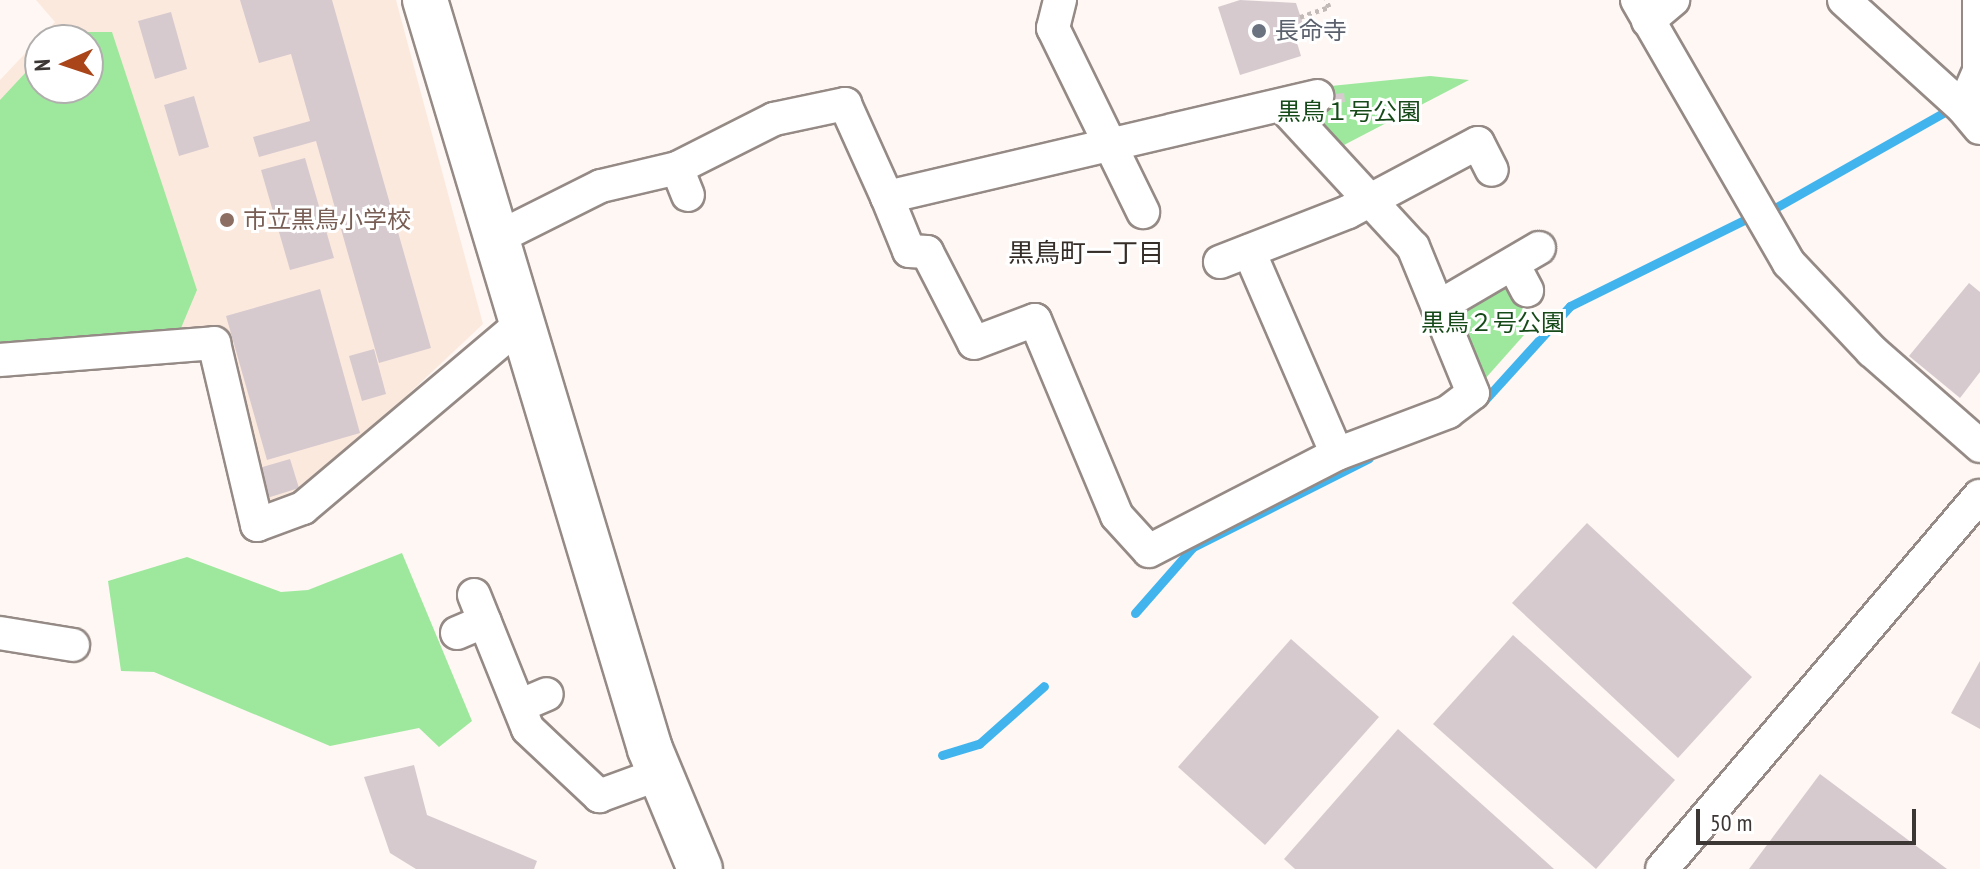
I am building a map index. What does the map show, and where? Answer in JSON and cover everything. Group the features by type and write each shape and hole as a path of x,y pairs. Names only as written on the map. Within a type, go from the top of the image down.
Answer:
{"street":[{"path":"425,0 659,774 700,869"},
{"path":"1060,0 1053,28 1143,212"},
{"path":"1673,0 1642,10 1789,263 1872,351 1980,446"},
{"path":"1844,0 1972,118"},
{"path":"1972,118 1979,71 1979,0"},
{"path":"887,197 994,176 1108,140 1283,106 1317,96"},
{"path":"497,238 601,186 682,182 774,119 845,104 909,251 927,252 974,343 1035,320 1117,516 1149,551 1337,454 1448,412 1473,393 1413,247 1372,195 1283,106"},
{"path":"1337,454 1235,256 1348,212 1372,195 1478,143 1492,170"},
{"path":"1438,307 1526,267"},
{"path":"0,360 214,343 257,525 303,508 523,322"},
{"path":"1662,869 1980,496"},
{"path":"472,616 533,700 528,729 599,796 659,774"},
{"path":"0,633 73,645"}],"path":[{"path":"1300,17 1329,7 1326,0"}],"shaded area":[{"name":"市立黒鳥小学校","path":"36,0 396,0 483,324 300,496 274,510 261,500 218,334 0,348 0,80 24,55 24,104 104,104 104,24 53,24 55,22"}],"green space":[{"path":"104,32 112,32 197,290 181,328 0,343 0,100 24,74 24,104 104,104"},
{"name":"黒鳥１号公園","path":"1430,76 1469,80 1344,145 1314,114 1321,87"},
{"name":"黒鳥２号公園","path":"1500,283 1513,286 1532,326 1484,380 1459,318 1463,306"},
{"path":"402,553 472,721 439,747 419,728 330,746 154,672 121,671 108,581 187,557 281,592 308,590"}],"building":[{"path":"240,0 332,0 431,348 379,363 316,141 259,157 253,137 310,121 291,54 259,63"},
{"path":"1240,0 1296,3 1306,33 1295,36 1301,56 1240,75 1218,7"},
{"path":"171,12 187,69 155,79 138,21"},
{"path":"1344,93 1345,102 1336,103 1335,94"},
{"path":"194,96 209,147 179,156 164,105"},
{"path":"305,158 334,258 290,270 261,170"},
{"path":"1969,283 1980,292 1980,372 1960,398 1909,356"},
{"path":"320,289 360,433 267,460 226,316"},
{"path":"374,349 386,394 362,401 349,356"},
{"path":"290,459 299,488 267,498 259,468"},
{"path":"1587,523 1752,677 1678,758 1512,603"},
{"path":"1513,635 1675,780 1596,869 1433,724"},
{"path":"1291,639 1379,717 1265,845 1178,767"},
{"path":"1980,661 1980,729 1951,713"},
{"path":"1398,729 1554,869 1295,869 1284,859"},
{"path":"414,765 427,815 537,861 534,869 416,869 390,853 364,777"},
{"path":"1820,774 1947,869 1749,869"}],"waterway":[{"path":"1768,212 1952,108"},
{"path":"1482,403 1570,306 1754,215"},
{"path":"1135,613 1193,547 1369,458"},
{"path":"942,755 979,744 1044,686"}],"place":[{"name":"長命寺","path":"1259,31"},
{"name":"市立黒鳥小学校","path":"227,220"}],"district":[{"name":"黒鳥町一丁目","path":"1086,253"}]}
